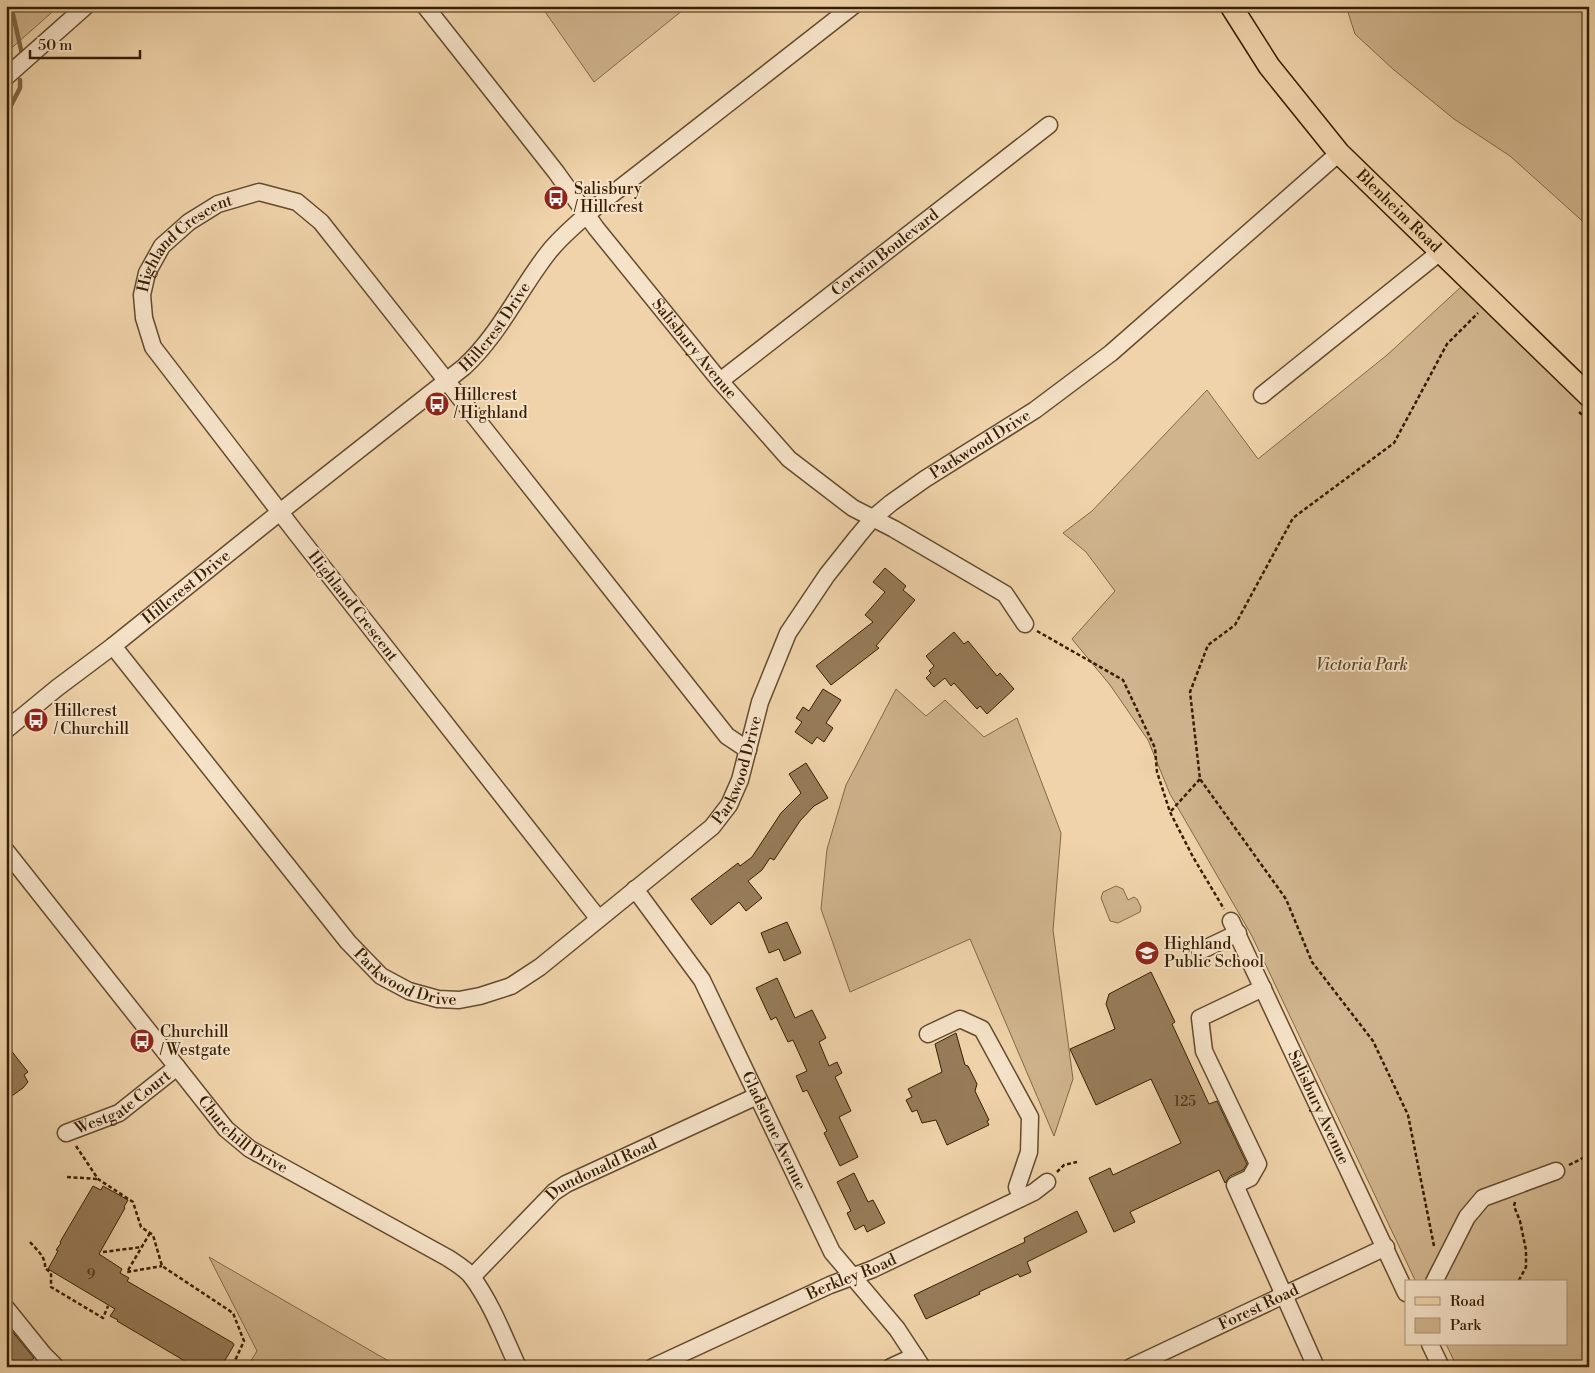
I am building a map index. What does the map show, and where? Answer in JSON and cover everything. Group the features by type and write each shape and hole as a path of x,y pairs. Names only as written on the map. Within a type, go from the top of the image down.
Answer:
{"main road":[{"name":"Blenheim Road","path":"1231,6 1269,66 1339,153 1589,396"}],"street":[{"path":"6,77 86,6"},
{"name":"Salisbury Avenue","path":"425,6 556,172 587,215 720,381 789,459 853,508 874,518 1005,594 1025,624"},
{"name":"Hillcrest Drive","path":"6,730 474,358 548,253 563,236 587,215 853,6"},
{"name":"Corwin Boulevard","path":"720,381 1049,125"},
{"name":"Parkwood Drive","path":"113,646 348,942 381,976 409,990 438,999 459,1000 480,996 511,986 540,967 712,827 730,805 740,780 760,702 788,633 827,575 874,518 924,479 1035,410 1111,353 1339,153"},
{"name":"Highland Crescent","path":"598,918 153,347 144,318 142,295 147,273 162,246 189,222 218,204 259,192 297,202 321,222 727,736 748,750"},
{"path":"1262,396 1440,252"},
{"name":"Churchill Drive","path":"6,850 217,1119 250,1149 463,1268 472,1277 488,1302 518,1367"},
{"name":"Gladstone Avenue","path":"635,889 702,980 832,1252 897,1329 918,1361"},
{"path":"1200,951 1234,927"},
{"name":"Salisbury Avenue","path":"1234,927 1405,1291"},
{"path":"1263,988 1200,1018 1204,1051 1258,1164 1250,1178 1235,1185 1316,1367"},
{"path":"928,1034 960,1019 982,1029 1030,1117 1029,1152 1017,1187 1021,1198"},
{"name":"Westgate Court","path":"66,1133 119,1112 177,1067"},
{"name":"Dundonald Road","path":"472,1277 554,1192 566,1184 757,1096"},
{"path":"1436,1276 1468,1217 1483,1198 1556,1171"},
{"name":"Berkley Road","path":"653,1367 830,1285 881,1265 1034,1192 1047,1182"},
{"name":"Forest Road","path":"1131,1367 1386,1247"},
{"path":"6,1308 56,1367"},
{"path":"1431,1346 1441,1367"},
{"path":"891,1367 918,1361"}],"path":[{"path":"1436,1276 1408,1115 1374,1041 1312,962 1286,899 1200,779 1190,692 1208,645 1235,625 1293,518 1394,443 1447,344 1479,312"},
{"path":"1025,624 1123,680 1155,748 1157,772 1170,812 1193,857 1234,927"},
{"path":"1170,812 1200,779"},
{"path":"66,1133 87,1161 98,1180"},
{"path":"1556,1171 1589,1155"},
{"path":"1047,1182 1064,1165 1077,1162"},
{"path":"67,1176 98,1180 134,1202 141,1228 153,1236 162,1266 233,1313 244,1341 232,1367"},
{"path":"1519,1280 1526,1267 1526,1250 1520,1222 1514,1206 1520,1184"},
{"path":"150,1233 127,1272 162,1266"},
{"path":"30,1242 42,1256 45,1268 51,1272 52,1287 103,1318 108,1306"},
{"path":"103,1252 142,1247"}],"green space":[{"path":"6,6 59,6 6,53"},
{"path":"541,6 688,6 594,82"},
{"path":"1346,6 1589,6 1589,227 1510,156 1454,119 1394,70 1355,34"},
{"name":"Victoria Park","path":"1474,275 1589,384 1589,1367 1457,1367 1447,1346 1568,1346 1568,1280 1415,1280 1252,936 1170,794 1148,740 1110,685 1072,639 1115,591 1086,552 1063,533 1092,511 1207,390 1258,459 1387,355"},
{"path":"896,689 926,716 945,700 984,737 1017,718 1061,833 1053,930 1073,1079 1054,1136 970,939 850,992 821,909 827,849 846,785"},
{"path":"1116,886 1123,889 1128,900 1134,897 1137,899 1141,907 1140,912 1118,923 1110,921 1101,898 1103,892"},
{"path":"209,1257 399,1367 247,1367 257,1351"}],"building":[{"path":"885,568 906,586 903,590 915,600 876,646 879,648 831,685 816,666 873,622 865,615 885,592 873,582"},
{"path":"954,632 964,644 968,641 997,676 1000,673 1014,689 987,714 980,706 977,709 954,683 951,686 945,678 934,687 926,678 934,666 926,656"},
{"path":"823,689 841,700 826,723 833,728 824,742 817,737 812,744 795,732 802,722 796,718 803,707 809,711"},
{"path":"806,763 828,798 814,806 800,821 774,860 770,858 762,870 748,881 762,898 746,911 739,902 711,925 691,899 738,863 740,866 752,857 781,813 801,793 789,774"},
{"path":"787,922 801,953 784,961 779,949 769,953 761,933"},
{"path":"1151,972 1175,1022 1172,1024 1209,1104 1217,1101 1247,1164 1243,1170 1230,1176 1225,1183 1219,1170 1130,1212 1135,1222 1114,1232 1089,1178 1110,1168 1113,1175 1181,1143 1151,1079 1096,1105 1070,1049 1115,1029 1106,1004 1109,994"},
{"path":"777,978 795,1018 812,1010 826,1038 819,1042 829,1066 837,1062 842,1073 835,1077 851,1111 839,1117 858,1157 840,1166 824,1133 827,1131 807,1090 803,1092 796,1076 807,1071 793,1040 788,1042 776,1017 771,1020 756,988"},
{"path":"956,1033 965,1065 968,1066 977,1084 975,1091 989,1120 987,1121 989,1125 947,1145 936,1120 922,1123 917,1110 912,1112 906,1100 912,1097 908,1089 942,1072 935,1044"},
{"path":"6,1044 28,1072 24,1075 28,1082 6,1100"},
{"path":"854,1173 868,1202 873,1200 885,1223 867,1232 864,1225 855,1230 847,1213 851,1211 837,1182"},
{"path":"93,1186 101,1190 103,1186 128,1200 99,1254 122,1269 120,1273 129,1278 127,1281 233,1343 234,1345 221,1367 195,1367 117,1321 110,1316 115,1309 48,1269 58,1251 56,1250 60,1242"},
{"path":"1077,1211 1087,1232 1027,1262 1031,1272 1020,1277 1018,1274 926,1319 914,1295 1025,1242 1024,1238"},
{"path":"6,1324 34,1358 23,1367 6,1367"}],"waterway":[{"path":"14,6 12,10 22,54"},
{"path":"6,115 20,88 20,80"}],"place":[{"name":"Salisbury / Hillcrest","path":"556,198"},
{"name":"Hillcrest / Highland","path":"437,404"},
{"name":"Hillcrest / Churchill","path":"36,720"},
{"name":"Highland Public School","path":"1147,953"},
{"name":"Churchill / Westgate","path":"142,1041"}]}
